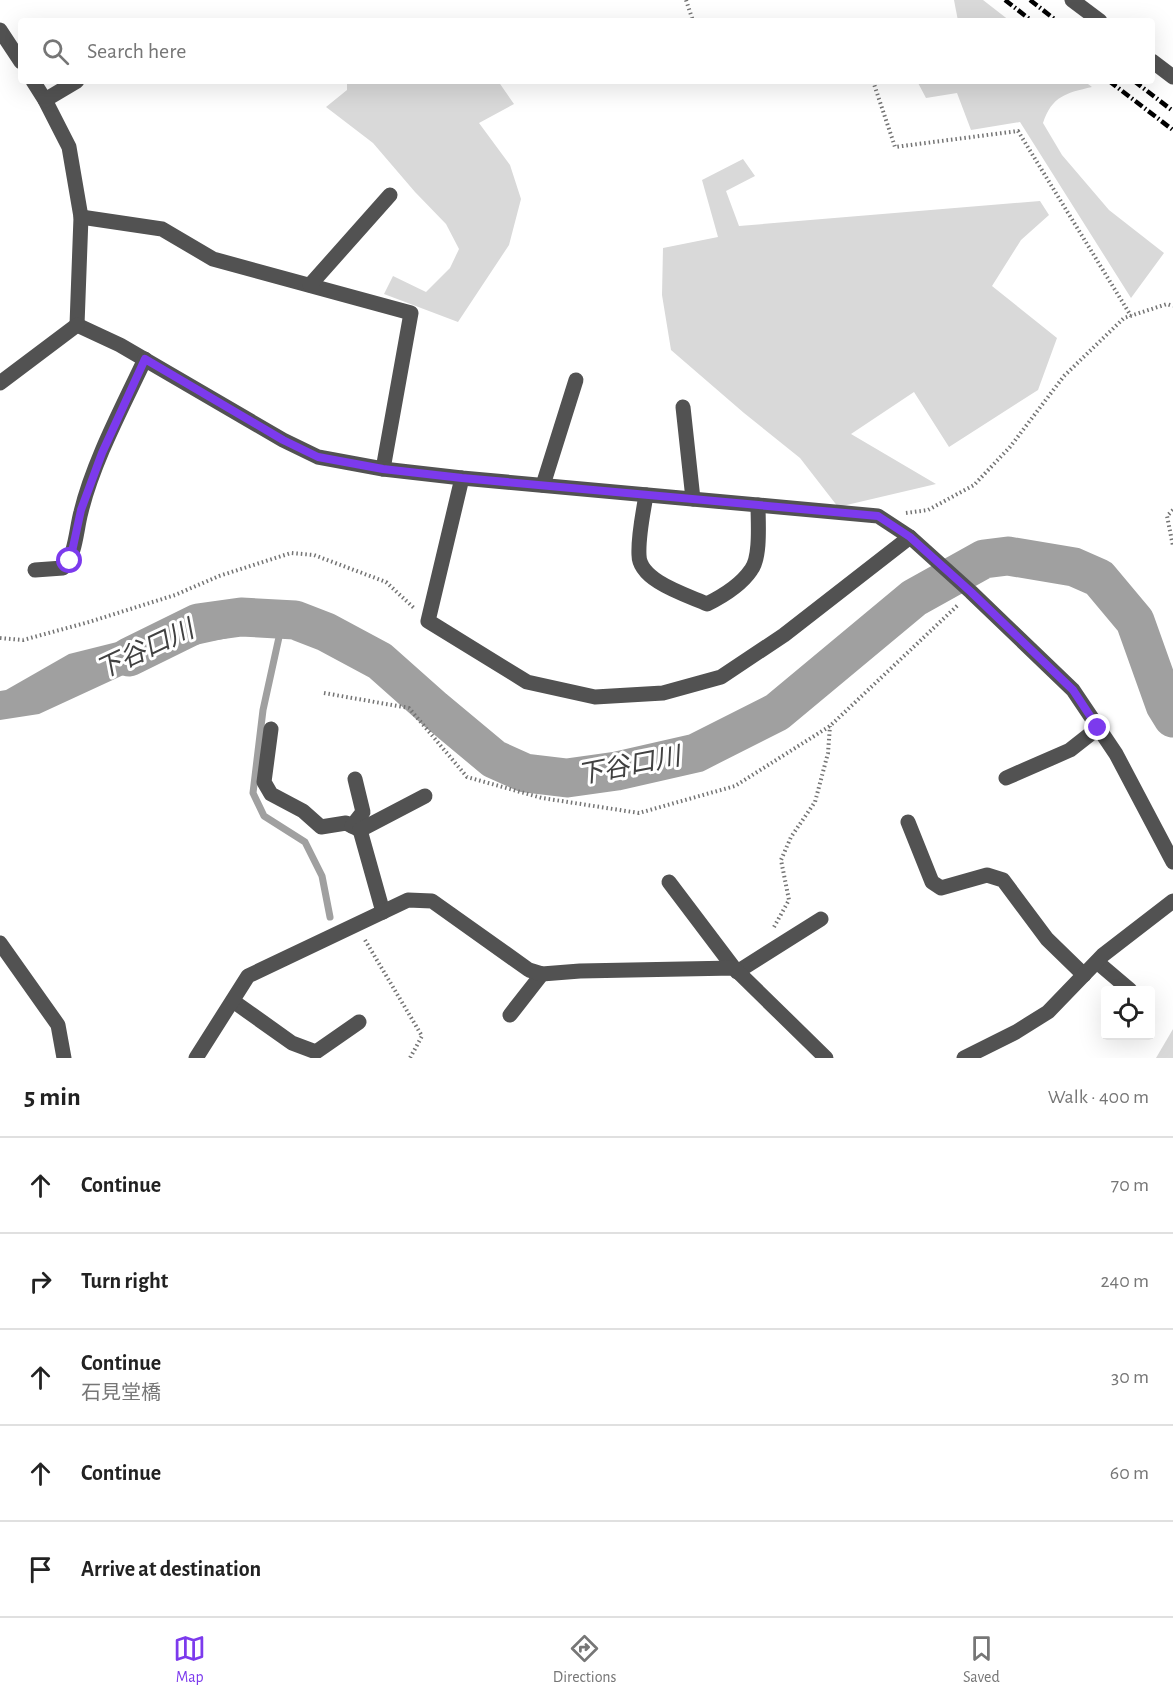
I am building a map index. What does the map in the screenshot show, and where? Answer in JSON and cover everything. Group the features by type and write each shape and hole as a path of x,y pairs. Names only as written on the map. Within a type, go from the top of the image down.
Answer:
{"street":[{"path":"1072,0 1096,18"},
{"path":"0,30 18,57"},
{"path":"1155,63 1173,77"},
{"path":"35,84 69,147 81,217 77,325"},
{"path":"45,99 72,84"},
{"path":"310,285 390,195"},
{"path":"81,217 162,229 213,259 411,312 383,469"},
{"path":"77,325 120,345 283,440 318,457 383,469 462,478 878,516 910,537 1073,690 1116,754 1173,862"},
{"path":"0,383 77,325"},
{"path":"35,570 63,568 70,561 81,510 99,462 145,359"},
{"path":"543,486 576,380"},
{"path":"683,407 693,499"},
{"path":"462,478 428,621 526,682 595,697 663,693 721,677 784,635 910,537"},
{"path":"646,495 638,557 644,572 666,586 707,604 727,593 752,569 757,554 758,505"},
{"path":"1006,778 1070,750 1098,728"},
{"path":"271,729 264,782 272,794 303,811 321,827 346,823 356,828"},
{"path":"355,779 363,812 356,828 383,912"},
{"path":"356,828 425,796"},
{"path":"908,822 932,882 941,888 987,875 1003,880 1047,939 1084,975"},
{"path":"669,882 735,970 826,1058"},
{"path":"196,1058 248,976 408,900 432,901 529,970 542,974 580,971 735,970 821,919"},
{"path":"964,1058 1016,1032 1048,1012 1097,962 1173,901"},
{"path":"0,943 58,1025 64,1058"},
{"path":"1097,962 1125,986"},
{"path":"510,1015 542,974"},
{"path":"233,1001 292,1043 316,1052 360,1023"}],"path":[{"path":"686,0 692,18"},
{"path":"874,84 895,147 1018,131 1131,316"},
{"path":"878,516 928,510 974,485 1010,447 1064,376 1124,318 1167,304 1173,306"},
{"path":"1173,510 1167,516 1173,546"},
{"path":"0,638 23,640 89,622 175,596 219,576 291,553 314,555 386,582 428,621"},
{"path":"324,693 409,708 467,777 542,798 639,813 735,786 830,726 971,592"},
{"path":"767,934 775,926 789,900 781,860 791,837 815,802 828,753 830,726"},
{"path":"355,924 422,1036 410,1058"}],"shaded area":[{"path":"954,0 983,0 1006,18 957,18"},
{"path":"347,84 500,84 514,104 479,123 510,165 521,199 509,245 458,322 384,294 393,276 426,292 450,268 459,249 446,224 373,143 326,107 347,90"},
{"path":"919,84 1088,84 1092,87 1061,97 1051,107 1043,123 1062,155 1109,210 1164,253 1131,298 1020,122 971,130 957,93 926,98"},
{"path":"743,159 755,176 726,191 739,226 1040,201 1049,215 1021,240 992,286 1057,338 1038,390 949,447 914,392 851,434 936,484 838,507 800,458 671,350 662,295 663,248 718,237 702,180"},
{"path":"1173,1029 1173,1058 1156,1058"}],"water":[{"path":"268,629 182,648 39,714 0,720 0,691 6,690 69,654 141,636"}],"waterway":[{"name":"下谷口川","path":"129,657 198,623 241,617 295,620 326,632 380,661 494,759 525,773 567,778 617,771 696,753 777,712 914,598 984,559 1008,556 1074,567 1099,578 1135,621 1165,705 1173,718"},
{"path":"283,619 263,710 253,793 264,816 305,842 322,876 330,917"}],"railway":[{"path":"1005,0 1028,18"},
{"path":"1030,0 1053,18"},
{"path":"1113,84 1173,130"},
{"path":"1138,84 1173,111"}],"route":[{"path":"70,561 81,510 102,453 145,359 283,440 318,457 383,469 462,478 878,516 910,537 1073,690 1098,728"}]}
